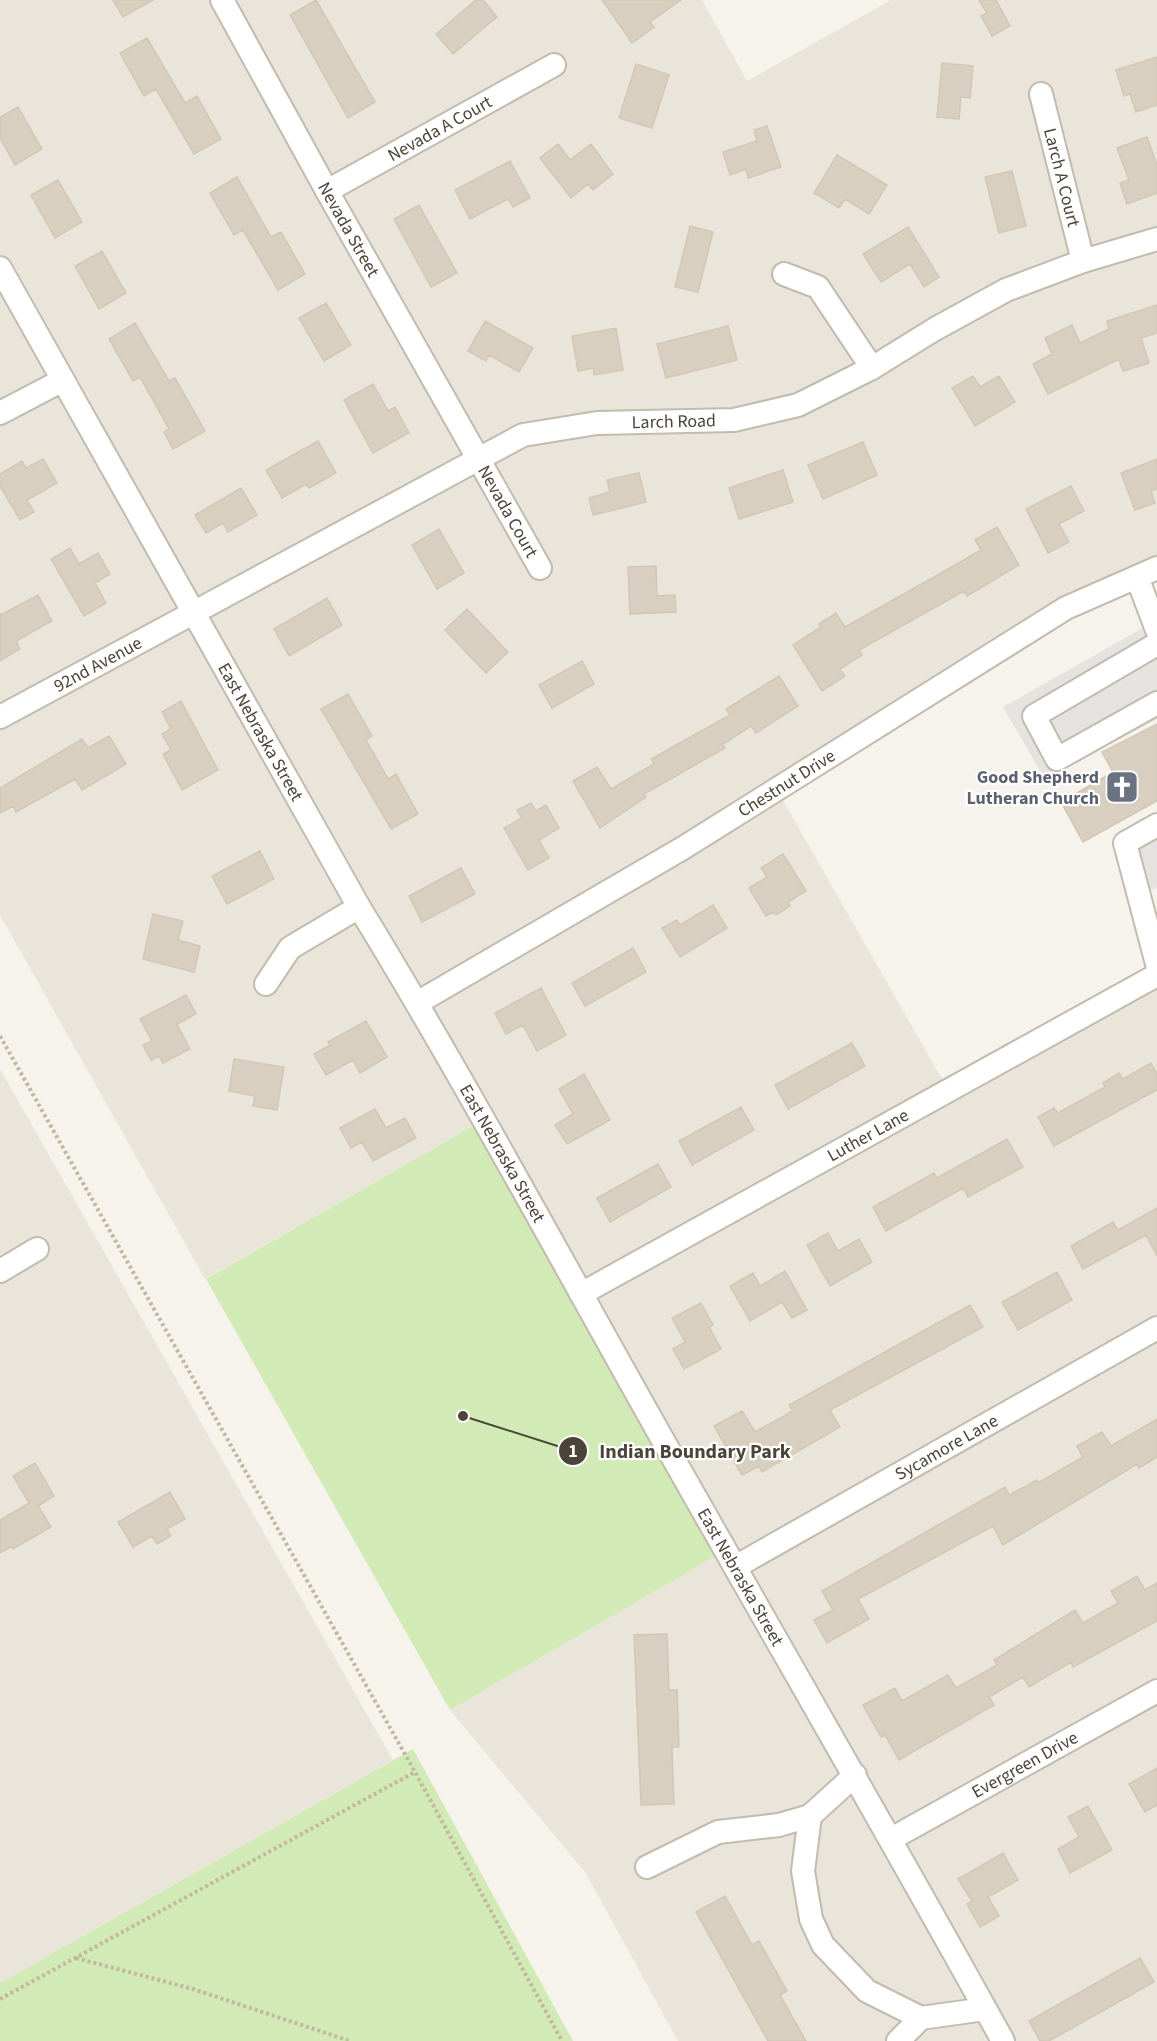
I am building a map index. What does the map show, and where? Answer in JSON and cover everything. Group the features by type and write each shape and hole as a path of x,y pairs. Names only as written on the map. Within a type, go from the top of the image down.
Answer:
{"street":[{"name":"Nevada Street","path":"222,0 327,191 479,456"},
{"name":"Nevada A Court","path":"327,191 554,65"},
{"name":"Larch A Court","path":"1041,94 1083,261"},
{"name":"Larch Road","path":"194,611 479,456 523,435 597,423 734,420 798,405 872,368 935,328 1006,290 1083,261 1157,239"},
{"name":"East Nebraska Street","path":"0,268 359,907 417,1003 855,1775 1003,2041"},
{"path":"784,274 818,287 872,368"},
{"path":"0,413 63,380"},
{"name":"Nevada Court","path":"479,456 540,567"},
{"path":"1147,572 1157,630"},
{"name":"Chestnut Drive","path":"417,1003 683,848 1066,608 1147,572"},
{"name":"92nd Avenue","path":"0,717 194,611"},
{"path":"1157,644 1034,716 1057,759 1157,703"},
{"path":"1157,825 1125,843 1148,887 1157,964"},
{"path":"267,984 290,948 359,907"},
{"name":"Luther Lane","path":"581,1294 1157,975"},
{"path":"0,1271 37,1249"},
{"name":"Sycamore Lane","path":"735,1567 1157,1328"},
{"name":"Evergreen Drive","path":"891,1839 1157,1691"},
{"path":"646,1867 718,1832 779,1826 810,1816 855,1775"},
{"path":"810,1816 803,1871 811,1919 823,1945 867,1990 921,2018 985,2009"},
{"path":"898,2041 921,2018"}],"path":[{"path":"0,1036 415,1772 562,2041"},
{"path":"0,2000 415,1772"},
{"path":"76,1958 193,1989 350,2041"}],"shaded area":[{"path":"0,0 702,0 747,81 891,0 1157,0 1157,561 1067,601 418,995 0,255"},
{"path":"0,280 186,605 0,709"},
{"path":"192,615 478,1123 205,1279 0,915 0,723"},
{"path":"1157,620 1157,719 1044,778 1003,707"},
{"path":"780,795 946,1086 585,1284 427,1004"},
{"path":"1157,822 1157,887 1129,903 1114,846"},
{"path":"1157,985 1157,2041 1010,2041 591,1297"},
{"path":"0,1069 393,1760 0,1983"},
{"path":"721,1553 997,2041 678,2041 585,1872 450,1710"}],"green space":[{"path":"478,1123 721,1553 450,1710 206,1279"},
{"path":"413,1749 573,2041 0,2041 0,1983"}],"building":[{"path":"113,0 153,0 123,17"},
{"path":"316,0 375,102 348,118 290,15"},
{"path":"476,0 483,0 497,17 453,54 436,34"},
{"path":"602,0 681,0 650,22 654,27 632,43"},
{"path":"979,0 996,0 1010,26 992,36 981,16 987,13"},
{"path":"147,38 185,103 197,96 221,139 194,154 156,89 144,96 120,53"},
{"path":"1157,57 1157,105 1136,112 1130,94 1124,96 1116,70"},
{"path":"942,63 973,66 970,98 961,97 959,119 937,117"},
{"path":"636,64 669,75 652,128 619,118"},
{"path":"18,107 42,149 15,165 0,138 0,117"},
{"path":"767,126 781,167 748,178 746,169 730,175 723,152 757,141 754,130"},
{"path":"1147,137 1157,165 1157,193 1127,204 1120,183 1129,180 1117,148"},
{"path":"558,144 570,160 591,144 613,174 593,190 588,184 571,198 540,158"},
{"path":"837,155 887,185 869,214 845,199 839,208 814,193"},
{"path":"510,161 530,198 513,207 508,199 470,219 455,190"},
{"path":"1012,171 1026,226 999,233 985,177"},
{"path":"237,177 271,237 281,232 305,274 278,290 243,230 234,235 210,193"},
{"path":"58,180 82,222 55,238 31,195"},
{"path":"419,205 457,273 431,287 394,219"},
{"path":"690,226 713,232 698,292 675,287"},
{"path":"908,227 939,277 924,287 910,264 881,282 863,254"},
{"path":"102,251 126,293 99,309 75,266"},
{"path":"326,303 351,345 324,361 299,318"},
{"path":"1157,305 1157,333 1141,338 1149,363 1123,371 1119,359 1048,394 1033,364 1052,354 1045,338 1072,325 1080,343 1109,329 1107,321"},
{"path":"485,321 533,348 519,372 489,355 486,361 468,351"},
{"path":"135,323 169,381 175,378 205,431 173,449 164,432 169,429 140,377 133,381 109,339"},
{"path":"728,326 737,360 666,378 657,344"},
{"path":"616,328 623,370 594,375 593,368 578,371 572,336"},
{"path":"973,376 980,387 999,376 1015,402 975,426 952,388"},
{"path":"373,384 388,411 395,407 409,433 373,453 344,400"},
{"path":"318,441 336,473 309,488 306,484 282,498 266,470"},
{"path":"863,442 877,475 823,499 808,465"},
{"path":"43,459 57,483 27,500 34,512 20,520 0,486 0,474 22,461 26,468"},
{"path":"1157,459 1157,489 1151,491 1155,503 1135,510 1121,473"},
{"path":"783,470 793,502 739,519 729,488"},
{"path":"639,473 646,502 593,515 589,498 610,492 607,480"},
{"path":"1071,486 1084,511 1059,524 1069,542 1048,553 1026,509"},
{"path":"241,488 257,515 228,532 223,523 206,533 195,515"},
{"path":"997,527 1019,565 967,596 964,591 859,650 862,655 840,669 845,676 822,691 793,645 821,627 819,624 836,613 845,627 950,568 981,550 975,540"},
{"path":"439,529 464,573 437,589 412,545"},
{"path":"70,548 79,564 98,553 110,574 95,583 106,603 84,616 51,559"},
{"path":"656,566 657,596 675,595 676,612 630,614 628,567"},
{"path":"38,595 52,621 16,641 20,649 0,661 0,613 1,615"},
{"path":"327,598 342,625 289,656 274,629"},
{"path":"467,609 508,652 486,673 445,630"},
{"path":"582,661 594,684 552,708 539,685"},
{"path":"779,676 798,706 756,733 751,726 723,744 725,748 644,794 646,797 600,828 573,781 597,767 611,789 654,764 651,759 730,715 726,709"},
{"path":"348,694 372,736 366,740 388,779 396,774 418,814 391,829 321,709"},
{"path":"181,701 218,770 182,790 163,754 171,750 162,734 171,729 162,712"},
{"name":"Good Shepherd Lutheran Church","path":"1157,724 1157,801 1083,842 1061,802 1113,772 1102,752"},
{"path":"109,736 126,764 82,790 75,779 16,812 13,806 0,813 0,788 82,739 88,748"},
{"path":"531,803 536,811 546,805 559,828 539,840 549,858 528,870 504,828 522,818 517,810"},
{"path":"260,851 274,879 227,904 212,876"},
{"path":"783,854 806,891 788,902 790,906 776,915 774,912 766,916 749,888 767,877 761,868"},
{"path":"461,868 475,894 422,922 409,896"},
{"path":"713,905 727,928 680,957 662,928 677,920 680,925"},
{"path":"153,914 183,921 178,940 200,946 194,972 143,959"},
{"path":"633,948 646,972 585,1006 572,983"},
{"path":"541,988 566,1035 537,1051 523,1025 506,1034 495,1013"},
{"path":"186,995 196,1014 177,1024 190,1049 163,1063 159,1056 151,1060 143,1045 152,1041 140,1019"},
{"path":"366,1021 387,1057 360,1073 353,1060 326,1075 314,1054 330,1045 328,1042"},
{"path":"852,1043 865,1066 788,1109 775,1085"},
{"path":"234,1059 284,1067 277,1110 253,1106 255,1096 229,1091"},
{"path":"1151,1063 1157,1074 1157,1090 1054,1146 1038,1117 1054,1108 1058,1113 1105,1087 1103,1083 1119,1073 1123,1079"},
{"path":"584,1074 610,1120 567,1144 555,1125 573,1114 559,1089"},
{"path":"741,1107 754,1130 692,1165 679,1141"},
{"path":"375,1109 386,1128 405,1118 416,1138 373,1161 362,1142 351,1148 340,1128"},
{"path":"1007,1139 1023,1167 968,1197 963,1188 886,1231 873,1207 934,1173 937,1178"},
{"path":"658,1164 671,1187 610,1222 597,1198"},
{"path":"1157,1208 1157,1256 1146,1235 1083,1269 1071,1246 1113,1222 1118,1230"},
{"path":"828,1233 838,1251 859,1239 872,1262 830,1286 807,1245"},
{"path":"785,1271 807,1310 792,1318 782,1302 750,1321 730,1286 753,1273 760,1286"},
{"path":"1057,1272 1072,1300 1018,1330 1002,1302"},
{"path":"701,1303 713,1325 709,1327 721,1349 684,1369 673,1349 685,1342 672,1318"},
{"path":"970,1305 983,1327 830,1410 840,1427 762,1472 759,1466 742,1475 714,1426 742,1411 755,1432 793,1411 789,1405"},
{"path":"1157,1419 1157,1457 1139,1468 1137,1464 1003,1545 993,1526 858,1599 869,1619 827,1643 814,1620 833,1610 822,1591 1005,1487 1009,1495 1037,1480 1038,1483 1083,1457 1077,1446 1102,1432 1111,1446"},
{"path":"35,1463 54,1496 38,1506 51,1527 13,1549 12,1546 0,1553 0,1520 29,1503 13,1476"},
{"path":"170,1492 185,1519 167,1529 171,1536 157,1544 152,1536 133,1547 118,1522"},
{"path":"1137,1576 1145,1590 1157,1583 1157,1621 1073,1667 1071,1662 1029,1687 1023,1677 989,1697 994,1705 899,1760 885,1735 881,1737 863,1705 895,1688 902,1701 948,1675 956,1688 997,1665 994,1660 1075,1610 1083,1623 1118,1603 1111,1591"},
{"path":"667,1634 669,1690 677,1690 679,1747 672,1747 674,1804 641,1805 634,1635"},
{"path":"1157,1768 1157,1805 1145,1812 1129,1784"},
{"path":"1088,1806 1112,1850 1070,1873 1058,1849 1079,1837 1068,1817"},
{"path":"1003,1853 1018,1880 988,1897 999,1916 980,1927 967,1904 972,1901 958,1879"},
{"path":"725,1896 752,1945 759,1941 787,1991 780,1995 806,2041 768,2041 696,1912"},
{"path":"1140,1958 1154,1982 1049,2041 1040,2041 1029,2021"}],"place":[{"name":"Good Shepherd Lutheran Church","path":"1122,787"},
{"name":"Indian Boundary Park","path":"463,1416"}]}
